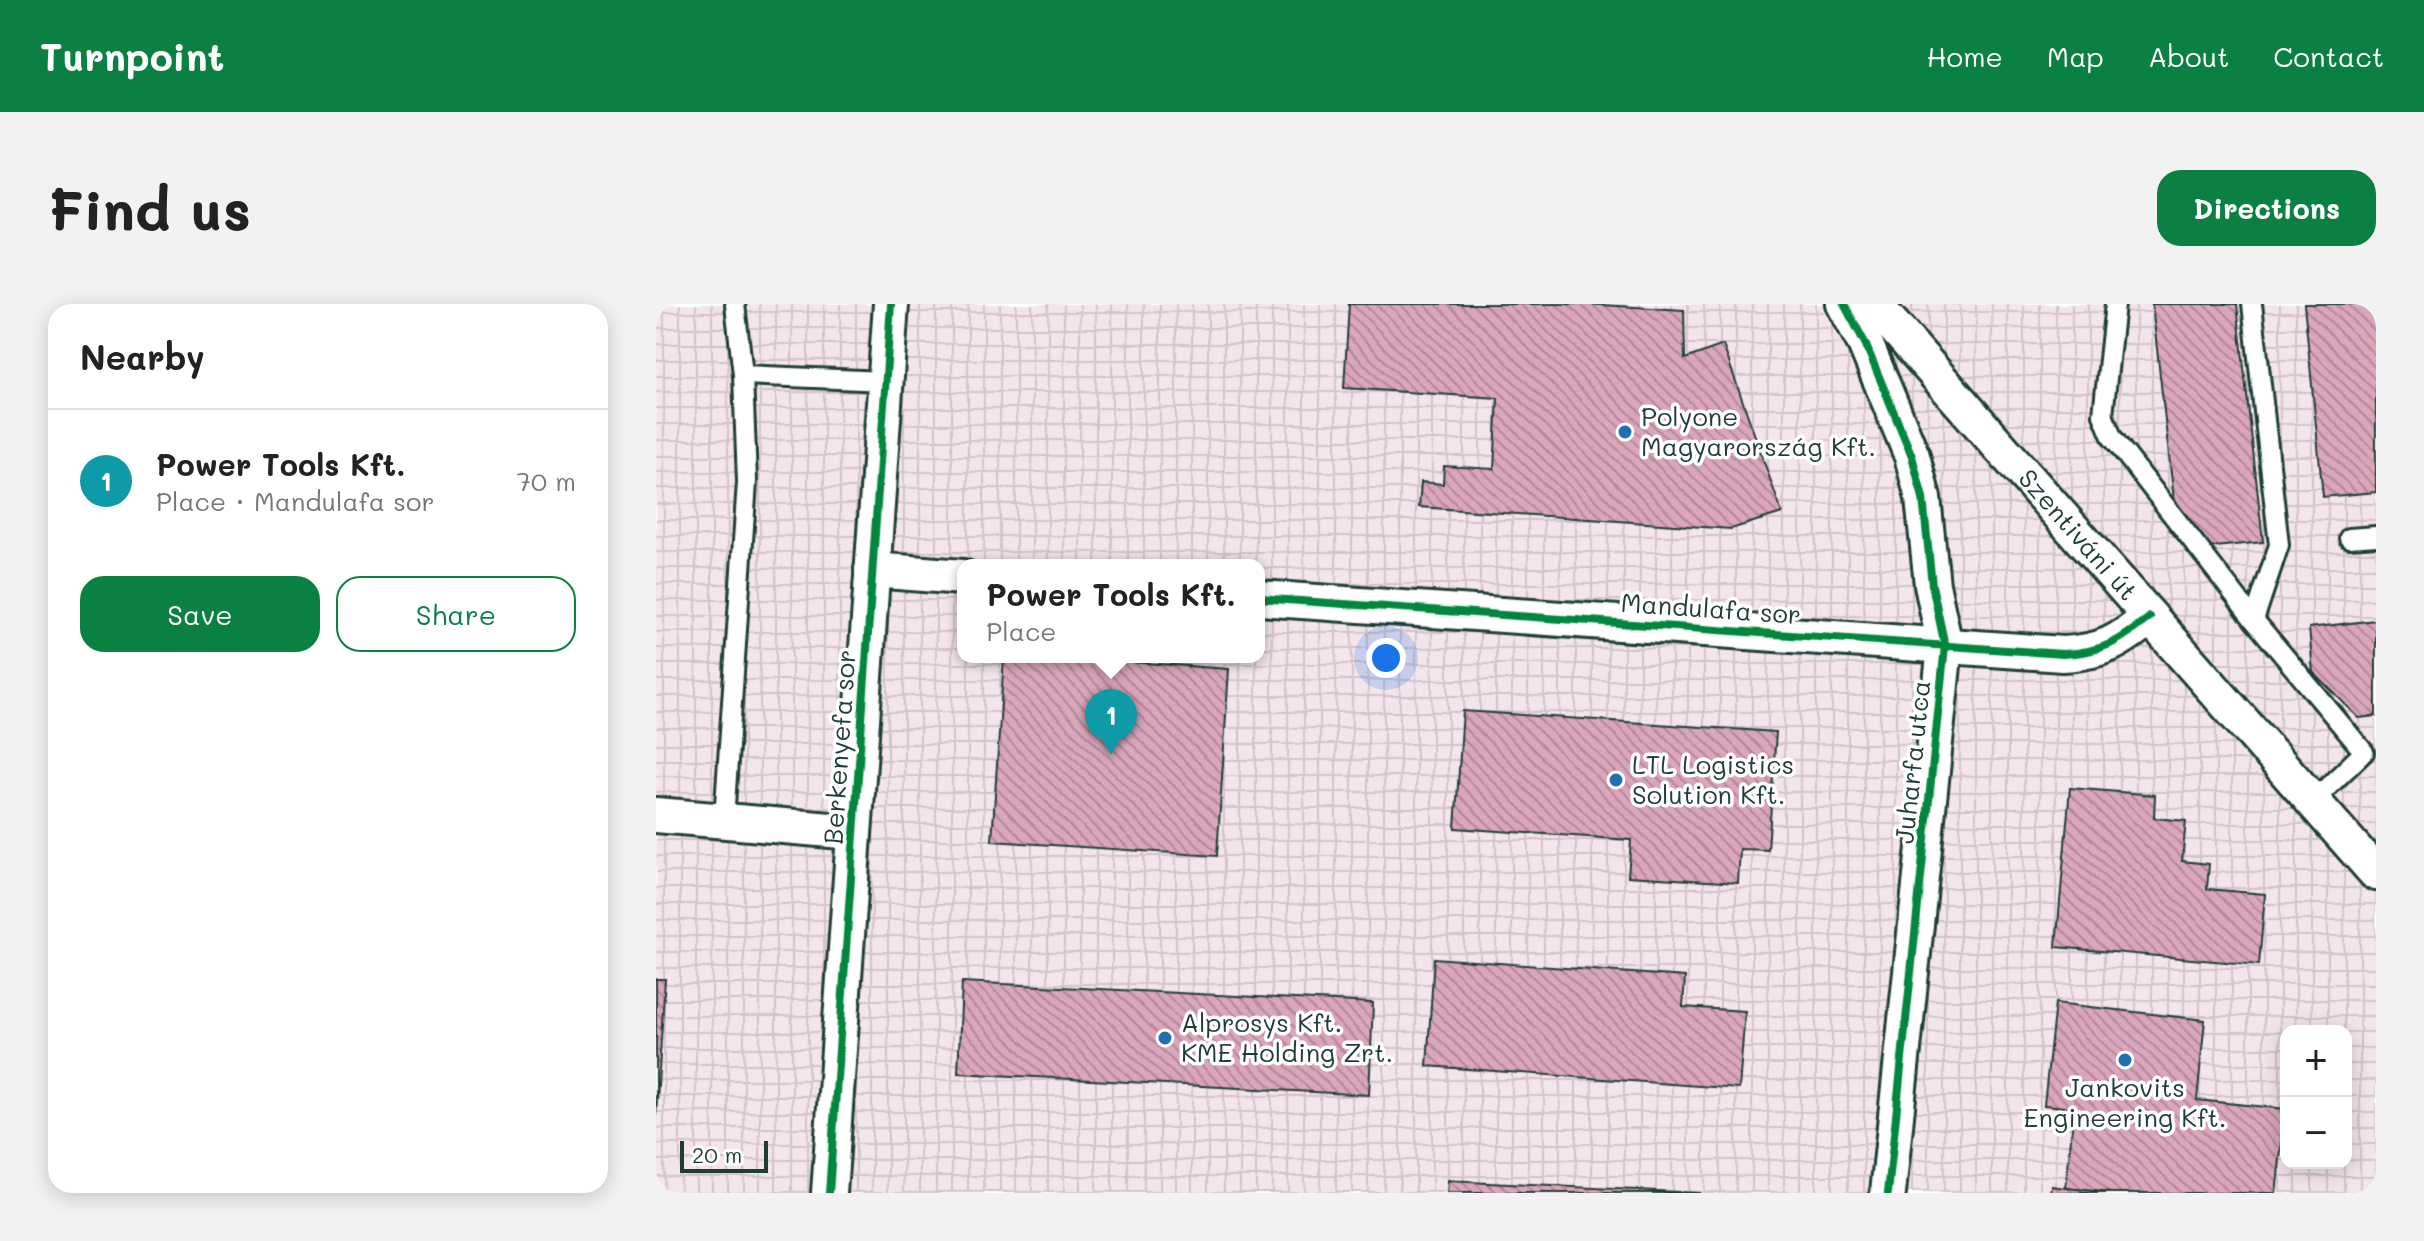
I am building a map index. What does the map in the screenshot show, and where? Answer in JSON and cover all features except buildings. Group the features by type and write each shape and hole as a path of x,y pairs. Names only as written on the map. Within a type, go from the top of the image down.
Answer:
{"street":[{"name":"Berkenyefa sor","path":"829,1193 891,304"},
{"name":"Juharfa utca","path":"1844,304 1865,343 1912,456 1923,498 1932,585 1945,646 1888,1193"},
{"name":"Szentiváni út","path":"1874,304 2376,873"},
{"path":"872,570 957,577"},
{"name":"Mandulafa sor","path":"1265,598 2083,653 2122,640 2150,617"},
{"path":"656,815 854,832"}],"lane":[{"path":"724,820 747,482 743,375 735,304"},
{"path":"2115,304 2103,415 2112,437 2254,620 2364,752 2312,802"},
{"path":"2252,304 2279,545 2254,620"},
{"path":"743,375 886,381"},
{"path":"2349,538 2376,536"}],"shaded area":[{"path":"656,304 2376,304 2376,1193 656,1193"}],"cycle path":[{"path":"829,1193 891,304"},
{"path":"1844,304 1865,343 1912,456 1923,498 1932,585 1945,646 1888,1193"},
{"path":"1265,598 2063,654 2089,651 2110,644 2150,617"}],"place":[{"name":"Polyone Magyarország Kft.","path":"1625,432"},
{"name":"Power Tools Kft.","path":"1111,755"},
{"name":"LTL Logistics Solution Kft.","path":"1616,780"},
{"name":"Alprosys Kft. KME Holding Zrt.","path":"1165,1038"},
{"name":"Jankovits Engineering Kft.","path":"2125,1060"}]}
